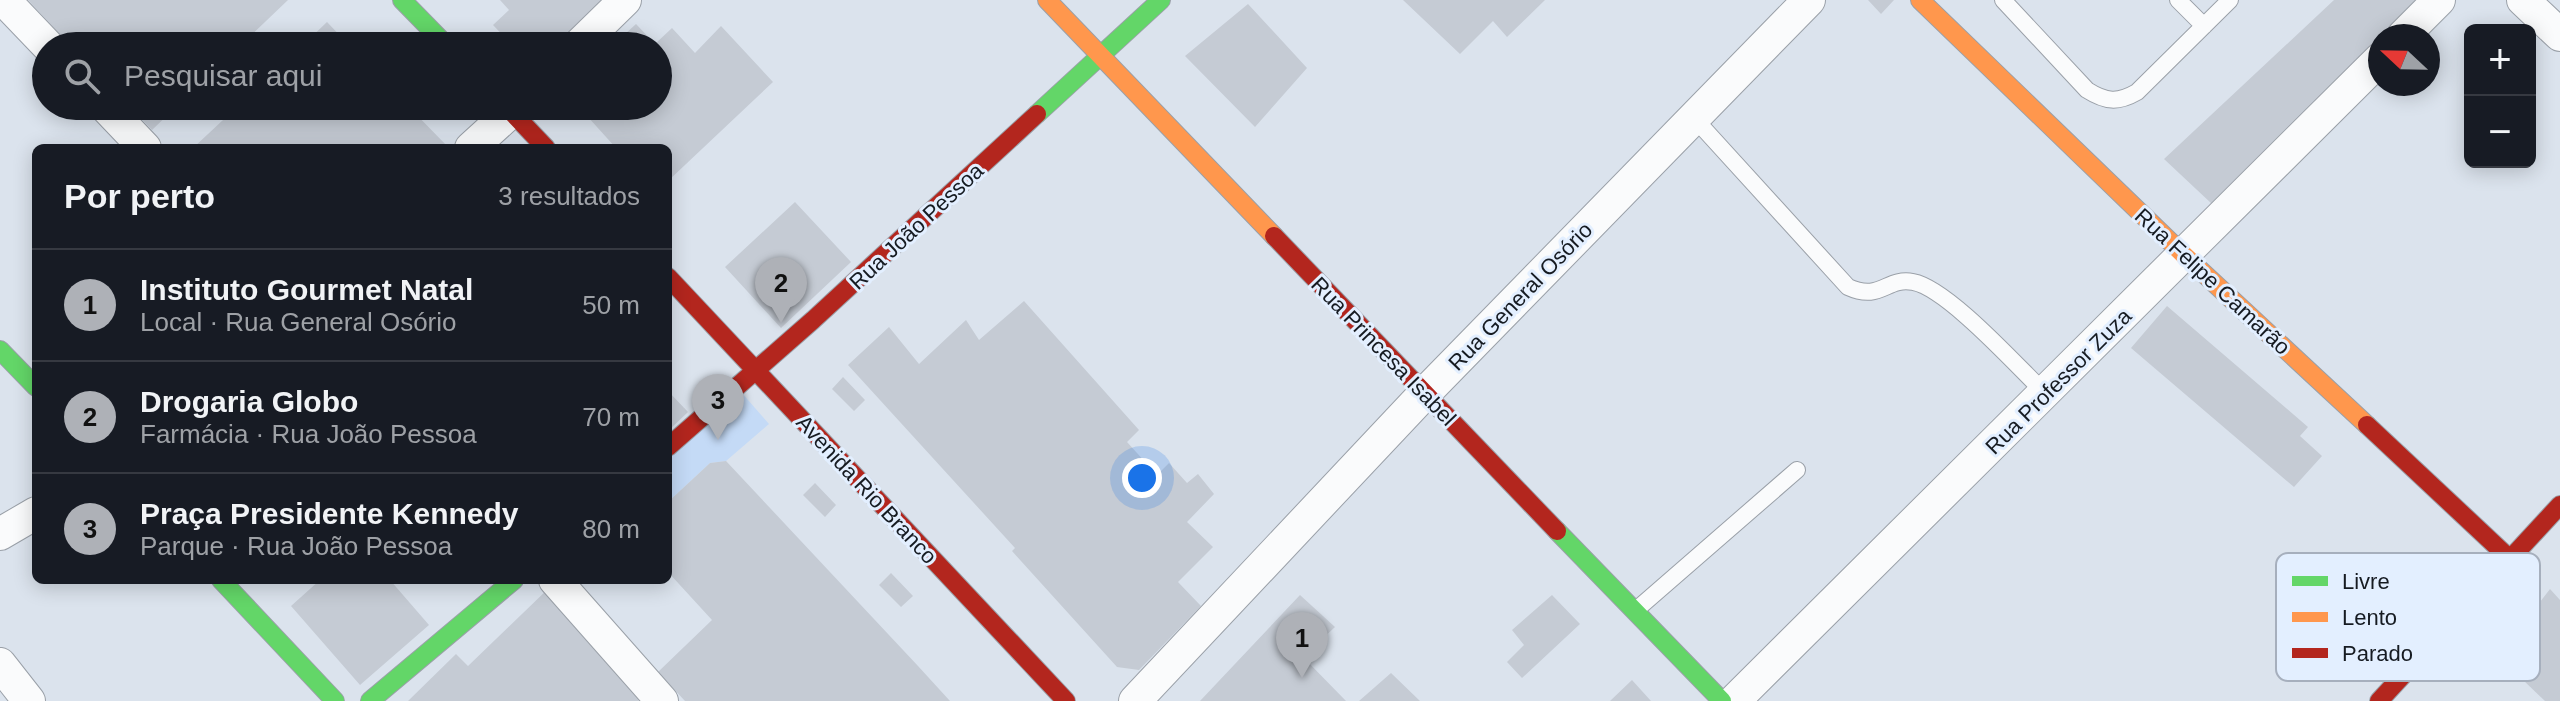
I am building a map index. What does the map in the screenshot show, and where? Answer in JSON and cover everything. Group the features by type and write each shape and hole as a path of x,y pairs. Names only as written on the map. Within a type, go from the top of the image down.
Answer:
{"street":[{"path":"4,0 35,32"},
{"path":"402,0 433,32"},
{"path":"592,32 625,0"},
{"name":"Rua Princesa Isabel","path":"1047,0 1722,701"},
{"name":"Rua João Pessoa","path":"672,444 1161,0"},
{"name":"Rua General Osório","path":"1135,701 1424,394 1809,0"},
{"name":"Rua Felipe Camarão","path":"1920,0 2184,255 2504,553"},
{"path":"2415,24 2439,0"},
{"path":"2523,0 2560,35"},
{"name":"Rua Professor Zuza","path":"1734,701 2368,71"},
{"path":"118,120 141,144"},
{"path":"475,144 499,120"},
{"path":"522,120 542,144"},
{"name":"Avenida Rio Branco","path":"672,281 1066,701"},
{"path":"0,350 32,383"},
{"path":"2516,553 2560,505"},
{"path":"0,534 32,515"},
{"path":"225,584 335,701"},
{"path":"370,701 509,584"},
{"path":"559,584 662,701"},
{"path":"0,664 29,701"},
{"path":"2379,701 2397,681"}],"lane":[{"path":"2003,0 2087,90 2099,98 2113,101 2137,92 2230,0"},
{"path":"2178,0 2204,26"},
{"path":"1694,118 1848,287 1861,294 1877,292 1898,282 1912,282 1944,296 2045,393"},
{"path":"1635,611 1797,470"}],"shaded area":[{"path":"741,392 769,424 726,461 710,463 672,498 672,453"}],"building":[{"path":"28,0 288,0 255,32 58,32"},
{"path":"500,0 614,0 580,32 500,32 493,25 509,10"},
{"path":"1403,0 1545,0 1507,37 1493,21 1460,54"},
{"path":"1868,0 1894,0 1881,14"},
{"path":"2334,0 2419,0 2395,24 2368,24 2368,50 2212,204 2164,159"},
{"path":"1248,4 1307,68 1255,127 1185,56"},
{"path":"327,22 337,32 317,32"},
{"path":"636,24 644,32 627,32"},
{"path":"721,26 773,82 672,177 672,144 612,144 591,120 672,120 672,32 668,32 672,28 695,53"},
{"path":"142,120 162,120 152,130"},
{"path":"223,120 422,120 445,144 197,144"},
{"path":"795,202 851,262 781,328 725,267"},
{"path":"1024,301 1139,430 1127,442 1157,475 1169,463 1187,483 1198,474 1214,494 1187,522 1213,547 1178,582 1201,606 1139,670 1117,667 1012,551 1015,548 848,365 889,327 919,364 966,320 979,340"},
{"path":"2167,306 2308,427 2300,436 2322,456 2294,487 2131,348"},
{"path":"843,377 865,400 854,411 832,389"},
{"path":"672,395 688,412 672,427"},
{"path":"726,461 950,701 685,701 658,672 712,620 672,576 672,498 710,463"},
{"path":"815,483 836,505 825,517 803,495"},
{"path":"891,573 913,596 901,607 879,585"},
{"path":"316,584 393,584 429,625 360,685 291,606"},
{"path":"551,586 651,689 638,701 408,701 456,654 468,666"},
{"path":"2550,589 2560,600 2560,701 2545,701 2524,681 2540,681 2540,602"},
{"path":"1300,595 1335,627 1303,657 1346,701 1200,701"},
{"path":"1552,595 1580,624 1522,678 1507,662 1524,645 1512,630"},
{"path":"1391,673 1420,701 1359,701"},
{"path":"1632,680 1651,701 1610,701"}],"traffic: fast":[{"path":"402,0 433,32"},
{"path":"1037,114 1161,0"},
{"path":"0,350 32,383"},
{"path":"1557,531 1722,701"},
{"path":"225,584 335,701"},
{"path":"370,701 509,584"}],"traffic: slow":[{"path":"1047,0 1274,236"},
{"path":"1920,0 2184,255 2367,425"}],"traffic: jam":[{"path":"672,443 813,320 1037,114"},
{"path":"519,120 542,144"},
{"path":"1274,236 1557,531"},
{"path":"672,281 1066,701"},
{"path":"2367,425 2504,553"},
{"path":"2516,553 2560,505"},
{"path":"2379,701 2397,681"}],"place":[{"name":"Drogaria Globo","path":"781,323"},
{"name":"Praça Presidente Kennedy","path":"718,440"},
{"name":"Instituto Gourmet Natal","path":"1302,678"}]}
